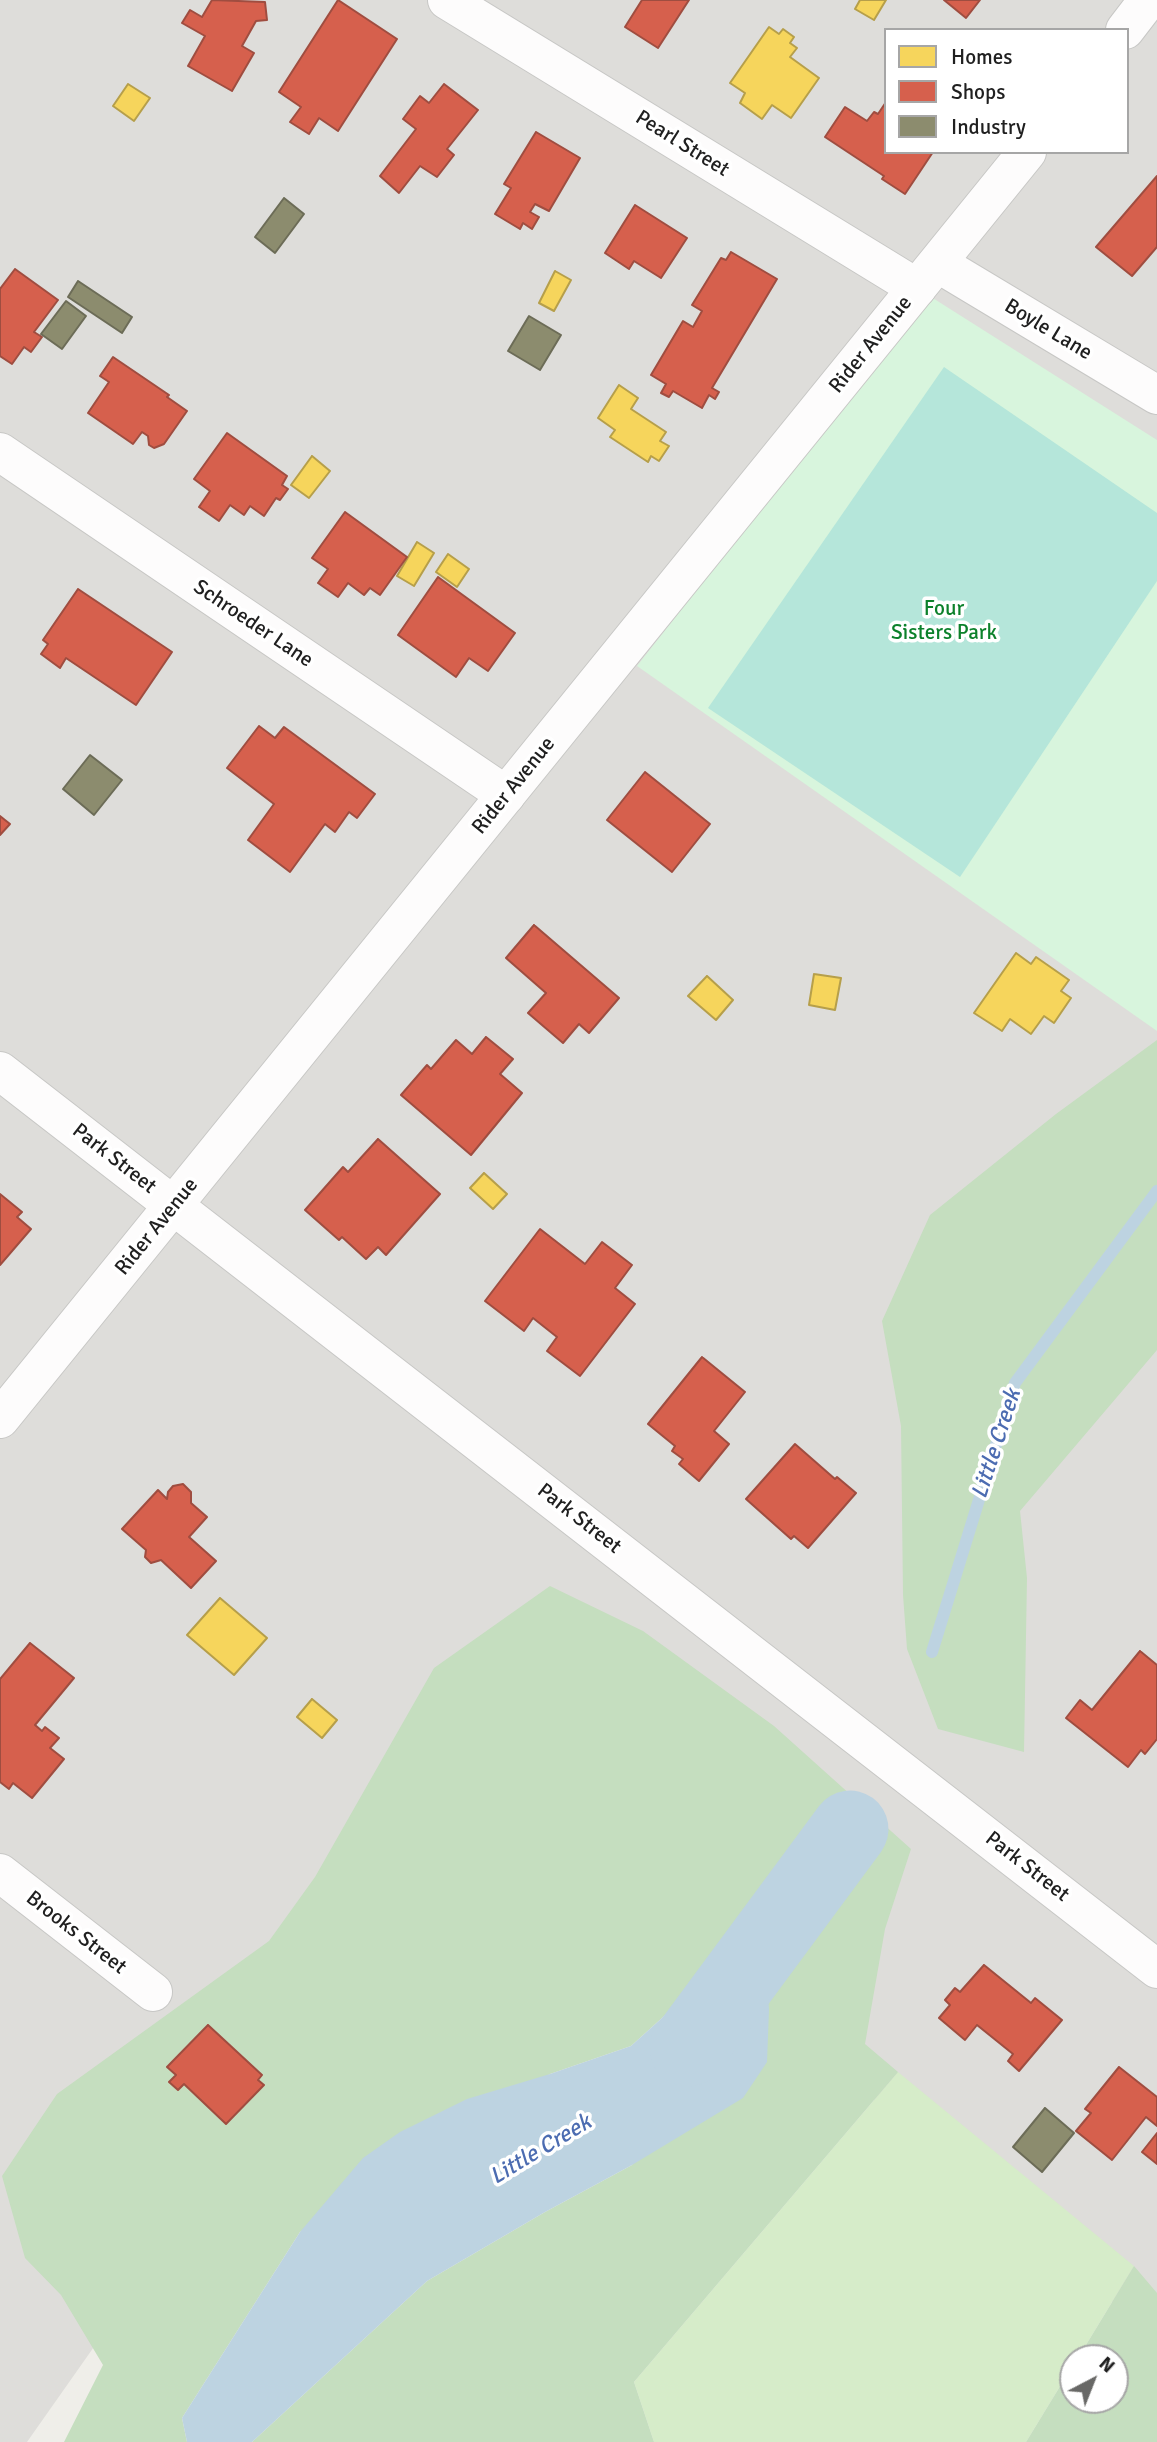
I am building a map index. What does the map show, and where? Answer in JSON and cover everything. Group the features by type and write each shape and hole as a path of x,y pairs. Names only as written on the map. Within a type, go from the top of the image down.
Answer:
{"street":[{"name":"Pearl Street","path":"447,0 928,276"},
{"path":"1127,28 1148,0"},
{"name":"Rider Avenue","path":"0,1419 1025,154"},
{"name":"Boyle Lane","path":"928,276 1157,395"},
{"name":"Schroeder Lane","path":"0,452 506,795"},
{"name":"Park Street","path":"0,1071 1154,1960"},
{"name":"Brooks Street","path":"0,1873 153,1992"}],"shaded area":[{"path":"0,0 1157,0 1157,2340 495,1777 27,2442 0,2442"}],"green space":[{"name":"Four Sisters Park","path":"928,295 1157,440 1157,1031 637,666"},
{"path":"944,367 1157,513 1157,581 960,877 708,708"},
{"path":"1157,1040 1157,1350 1020,1511 1027,1578 1024,1752 938,1729 907,1649 903,1595 901,1426 882,1321 930,1215 1056,1114"},
{"path":"550,1586 643,1631 774,1726 911,1849 885,1929 865,2044 898,2072 634,2382 654,2442 252,2442 427,2281 632,2165 735,1952 631,2046 550,2074 300,2232 182,2418 187,2442 64,2442 103,2365 61,2295 25,2258 2,2176 57,2094 269,1941 315,1877 434,1668"},
{"path":"898,2072 1134,2266 1087,2344 1059,2344 1059,2388 1026,2442 654,2442 634,2382"},
{"path":"1134,2266 1157,2293 1157,2442 1026,2442 1059,2388 1059,2414 1129,2414 1129,2344 1087,2344"}],"water":[{"path":"735,1952 767,1974 769,2010 767,2062 743,2098 632,2165 427,2281 252,2442 187,2442 182,2418 300,2232 363,2158 400,2132 467,2099 631,2046"}],"building: Homes":[{"path":"860,0 886,0 874,20 855,9"},
{"path":"769,27 779,34 783,29 794,37 790,43 797,48 790,57 819,78 791,118 772,105 762,119 740,103 745,93 730,83"},
{"path":"128,84 150,98 134,121 113,106"},
{"path":"555,271 571,280 554,311 539,303"},
{"path":"619,385 638,398 631,409 666,432 660,441 669,446 659,461 651,456 648,462 610,437 615,430 598,418"},
{"path":"312,456 330,471 309,498 291,485"},
{"path":"417,542 434,553 414,586 397,576"},
{"path":"448,554 469,569 457,587 436,572"},
{"path":"1016,953 1031,964 1036,957 1069,980 1061,991 1071,998 1054,1023 1044,1016 1031,1034 1010,1019 1002,1031 974,1013"},
{"path":"814,974 841,978 835,1010 809,1005"},
{"path":"707,976 733,1000 716,1020 688,996"},
{"path":"484,1173 507,1194 493,1209 470,1188"},
{"path":"220,1598 267,1638 234,1675 187,1635"},
{"path":"312,1699 337,1720 322,1738 297,1717"}],"building: Shops":[{"path":"212,0 265,2 267,20 256,21 242,46 254,53 232,91 188,66 205,36 182,23 190,10 202,17"},
{"path":"338,0 397,39 338,131 319,118 309,134 290,122 301,107 279,92"},
{"path":"642,0 689,0 658,48 625,27"},
{"path":"944,0 980,0 966,18"},
{"path":"444,84 478,110 447,149 454,155 437,177 420,166 399,193 380,176 416,129 403,119 420,96 429,103"},
{"path":"884,105 884,154 932,154 905,194 882,179 884,176 825,137 845,107 867,121 874,112 878,114"},
{"path":"536,132 580,158 549,211 535,204 530,212 539,217 532,229 523,223 520,229 495,214 511,188 504,184"},
{"path":"1157,176 1157,247 1132,276 1096,247"},
{"path":"635,205 687,238 661,278 634,261 629,269 605,253"},
{"path":"731,252 777,279 712,388 719,392 715,399 709,395 702,408 673,391 669,397 661,393 666,384 651,375 683,321 693,327 702,311 692,305 721,258 726,260"},
{"path":"15,269 58,300 34,332 42,337 31,352 24,347 12,364 0,356 0,289"},
{"path":"113,357 169,395 167,397 187,411 164,444 154,448 149,445 148,436 142,432 133,444 88,413 109,382 100,376"},
{"path":"227,433 287,476 282,485 288,489 280,500 276,498 264,516 250,506 244,515 230,505 219,521 199,507 210,491 194,479"},
{"path":"345,512 407,557 380,595 370,588 364,595 348,583 338,597 318,583 328,569 312,558"},
{"path":"438,577 515,633 488,671 469,658 456,677 398,635"},
{"path":"78,589 172,652 136,705 66,658 60,668 41,654 48,644 43,640"},
{"path":"259,726 275,738 284,727 375,794 357,818 349,812 335,832 325,824 290,872 248,840 274,804 227,768"},
{"path":"645,772 710,824 672,872 607,820"},
{"path":"0,816 10,824 0,835"},
{"path":"534,925 619,998 589,1033 579,1024 563,1043 528,1013 546,993 506,958"},
{"path":"486,1037 513,1059 500,1074 522,1093 471,1155 401,1095 427,1065 431,1069 456,1040 472,1054"},
{"path":"378,1139 440,1194 386,1255 378,1247 366,1259 342,1237 339,1240 305,1210 343,1167 348,1172"},
{"path":"0,1194 22,1212 17,1217 31,1229 0,1265"},
{"path":"540,1229 585,1264 602,1242 632,1265 615,1288 635,1304 580,1376 547,1351 557,1337 533,1318 524,1331 485,1301"},
{"path":"702,1357 745,1392 714,1431 729,1444 699,1481 679,1464 683,1459 672,1451 675,1446 648,1424"},
{"path":"795,1444 835,1479 837,1477 856,1493 808,1548 794,1536 791,1539 746,1499"},
{"path":"183,1484 191,1492 191,1503 207,1517 189,1537 216,1561 191,1588 161,1560 151,1563 145,1557 146,1550 122,1529 158,1490 167,1499 173,1486"},
{"path":"30,1643 74,1678 35,1725 42,1731 45,1727 59,1738 50,1748 64,1759 32,1798 13,1783 9,1789 0,1782 0,1679"},
{"path":"1140,1651 1157,1665 1157,1739 1145,1754 1141,1750 1128,1767 1066,1718 1080,1700 1092,1710"},
{"path":"984,1965 1031,2003 1035,1998 1062,2020 1019,2071 1008,2061 1013,2054 977,2025 965,2040 939,2018 950,2005 945,2000 955,1988 960,1992"},
{"path":"208,2025 262,2075 258,2080 264,2085 226,2124 184,2084 178,2090 169,2082 176,2075 167,2067"},
{"path":"1119,2067 1157,2097 1157,2126 1146,2117 1112,2160 1076,2131 1091,2113 1085,2109"},
{"path":"1157,2133 1157,2164 1142,2152"}],"building: Industry":[{"path":"284,198 304,214 275,253 255,237"},
{"path":"78,281 132,317 122,333 68,297"},
{"path":"66,301 86,316 62,349 41,334"},
{"path":"529,316 561,335 540,370 508,351"},
{"path":"90,755 122,780 94,815 63,789"},
{"path":"1045,2108 1074,2133 1042,2172 1013,2147"}],"waterway":[{"name":"Little Creek","path":"932,1652 1015,1383 1157,1191"},
{"name":"Little Creek","path":"688,2048 850,1829"}]}
